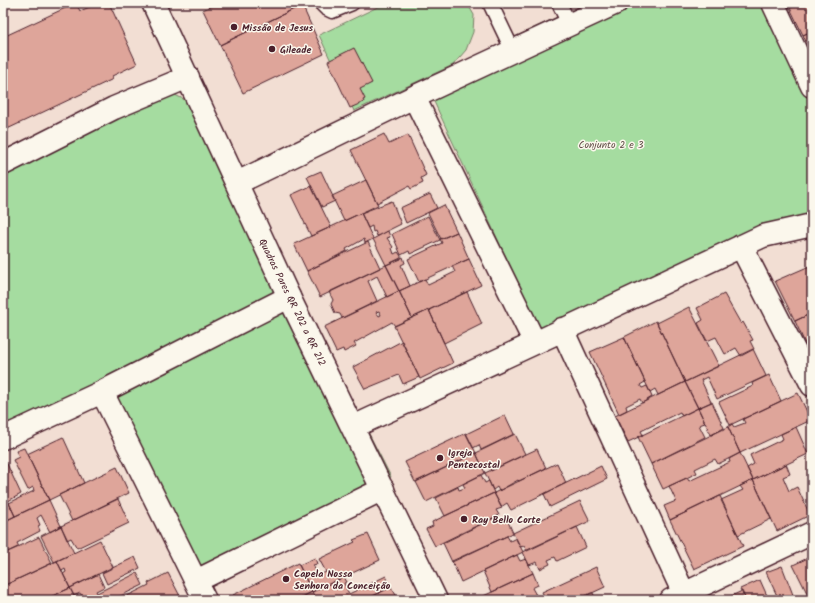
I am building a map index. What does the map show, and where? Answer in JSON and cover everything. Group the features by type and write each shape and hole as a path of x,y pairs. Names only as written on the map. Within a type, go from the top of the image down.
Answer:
{"street":[{"name":"Quadras Pares QR 202 a QR 212","path":"152,3 188,77 289,297 436,600"},
{"path":"237,183 414,97 616,3"},
{"path":"774,3 812,86"},
{"path":"3,164 114,108 188,77"},
{"path":"414,97 535,343"},
{"path":"353,427 763,236 812,225"},
{"path":"741,246 812,385"},
{"path":"3,438 102,392 289,297"},
{"path":"562,329 677,597 812,533"},
{"path":"102,392 201,591 383,489"}],"lane":[{"path":"321,3 332,11 352,3"},
{"path":"490,3 513,51"},
{"path":"558,3 570,24"}],"green space":[{"path":"386,3 467,3 474,15 473,32 466,50 453,65 354,111 319,35"},
{"name":"Conjunto 2 e 3","path":"587,3 784,3 812,67 812,214 747,233 541,333 424,80"},
{"path":"175,95 214,114 293,284 391,477 198,567 103,393 3,434 3,174 128,109"}],"building":[{"path":"76,3 80,11 99,3 109,3 137,64 112,76 113,79 3,131 3,37"},
{"name":"Missão de Jesus","path":"217,3 301,3 302,5 220,45 203,10"},
{"path":"802,3 812,3 812,31 803,35 790,8"},
{"name":"Gileade","path":"302,5 324,54 243,93 220,45"},
{"path":"812,31 812,55 803,35"},
{"path":"354,48 372,83 360,89 365,99 363,100 364,102 350,108 328,61"},
{"path":"384,134 389,144 408,135 426,175 421,178 423,183 411,189 409,186 377,203 351,150"},
{"path":"321,171 335,201 322,207 307,177"},
{"path":"366,180 378,205 344,221 332,196"},
{"path":"311,186 331,227 311,236 291,195"},
{"path":"430,194 437,208 406,223 400,208"},
{"path":"392,201 401,224 377,236 375,231 373,232 372,226 368,228 361,213"},
{"path":"444,205 457,232 441,239 428,213"},
{"path":"361,213 373,239 365,243 364,239 346,249 347,251 307,271 294,244"},
{"path":"428,216 440,240 410,254 409,251 401,255 392,234"},
{"path":"388,231 390,237 387,238 393,247 394,254 398,252 401,259 386,265 373,239"},
{"path":"457,232 469,259 419,282 408,259 442,243 440,239"},
{"path":"368,242 380,268 320,297 307,271"},
{"path":"403,257 405,263 401,265 410,286 399,291 386,265"},
{"path":"469,259 481,285 412,318 399,291 425,279 428,285 455,272 452,266"},
{"path":"386,265 399,291 387,297 377,276 368,281 377,301 342,318 340,314 335,313 331,304 333,300 329,292"},
{"path":"812,265 812,313 795,321 775,281"},
{"path":"399,291 412,318 395,326 392,322 354,343 356,346 344,352 343,349 336,352 324,327","holes":["379,311 381,315 379,316 376,312"]},
{"path":"467,292 482,324 444,343 429,310"},
{"path":"724,294 741,324 743,322 753,340 750,341 754,349 741,356 736,348 725,354 716,337 707,341 698,323 703,320 697,308"},
{"path":"689,307 719,366 685,382 657,323"},
{"path":"429,310 453,363 420,379 394,326"},
{"path":"812,313 812,346 807,348 795,321"},
{"path":"656,321 685,382 658,395 655,389 650,392 624,337"},
{"path":"624,337 645,382 640,385 642,388 647,386 652,397 642,403 640,399 626,406 627,410 619,414 590,352"},
{"path":"402,341 419,377 403,384 399,375 365,389 353,367"},
{"path":"753,349 766,376 717,399 707,377 701,380 711,402 698,408 685,382"},
{"path":"769,375 781,401 730,425 719,402 753,386 752,383"},
{"path":"685,382 698,408 682,416 680,412 641,431 643,435 628,442 615,416"},
{"path":"798,393 811,420 740,453 728,427 732,424 734,427 745,423 743,419"},
{"path":"712,402 724,428 711,435 698,408"},
{"path":"698,408 705,423 699,425 705,437 651,464 638,437"},
{"path":"505,415 514,434 481,450 479,445 473,448 466,434"},
{"path":"728,427 740,453 718,464 715,459 695,469 697,473 663,489 651,464"},
{"path":"796,427 808,454 753,480 747,468 754,464 750,455 783,439 781,434"},
{"name":"Igreja Pentecostal","path":"466,433 476,453 415,482 405,462"},
{"path":"515,434 525,454 491,471 487,464 482,466 476,453"},
{"path":"63,437 84,483 49,500 27,454"},
{"path":"24,448 49,500 15,516 9,503 34,491 33,487 28,490 13,460 19,457 16,451"},
{"path":"537,449 546,468 519,481 518,480 499,491 497,487 493,490 485,473"},
{"path":"476,453 485,473 426,502 416,482"},
{"path":"740,453 753,480 670,520 664,506 676,501 669,486 687,478 689,481 730,462 729,459"},
{"path":"557,463 566,483 511,510 507,503 501,507 494,493"},
{"path":"7,464 21,494 8,501 3,490 3,465"},
{"path":"786,464 790,474 783,477 789,491 797,487 810,515 777,531 753,480"},
{"path":"601,466 607,479 550,507 544,494"},
{"path":"117,467 129,493 72,521 59,495"},
{"path":"481,475 485,483 489,481 494,493 445,516 436,498 458,487 459,490 465,488 463,484"},
{"path":"753,480 771,519 738,535 721,500 743,490 740,486"},
{"path":"3,490 15,516 3,522"},
{"name":"Ray Bello Corte","path":"494,493 502,508 496,510 499,515 435,546 426,529 433,526 432,522"},
{"path":"720,496 743,546 694,569 670,520"},
{"path":"118,499 129,523 77,548 71,538 67,540 61,526"},
{"path":"49,500 61,526 50,532 41,515 37,518 40,525 38,526 40,531 17,543 19,547 3,554 3,522"},
{"path":"580,501 590,521 527,551 524,546 520,547 513,533"},
{"path":"498,516 500,520 506,517 513,533 452,562 443,543"},
{"path":"61,526 74,553 54,562 41,536"},
{"path":"577,527 586,547 557,561 555,557 548,560 550,564 540,569 537,562 529,565 523,552"},
{"path":"368,534 380,560 312,592 299,565 315,558 317,564 313,565 318,576 326,572 319,559 355,542 353,540"},
{"path":"507,536 510,541 516,538 523,552 461,582 452,561"},
{"path":"39,537 52,563 3,586 3,554"},
{"path":"100,540 113,567 70,588 63,574 66,572 65,569 62,571 57,561"},
{"path":"517,555 520,561 526,559 533,573 492,592 483,571"},
{"path":"812,556 812,598 811,596 809,597 793,565"},
{"path":"135,557 140,568 107,584 102,573"},
{"path":"57,561 70,588 44,600 3,600 3,586"},
{"name":"Capela Nossa Senhora da Conceição","path":"298,563 312,592 296,600 235,600 233,595"},
{"path":"782,566 795,600 779,600 766,572"},
{"path":"596,567 605,587 577,600 546,600 542,592"},
{"path":"137,573 143,585 112,600 76,600 75,599 82,596 80,593 74,596 70,588 98,574 104,587 96,591 97,593"},
{"path":"168,573 181,598 177,600 119,600 149,585 148,583"},
{"path":"533,573 538,585 532,588 536,595 525,600 475,600"},
{"path":"386,576 391,587 365,600 316,600 312,592 344,577 347,582 344,583 349,594"},
{"path":"760,580 769,600 746,600 740,589"},
{"path":"391,587 399,600 365,600"},
{"path":"70,588 76,600 44,600"},
{"path":"742,591 746,600 723,600"},
{"path":"312,592 316,600 296,600"},
{"path":"593,593 596,600 577,600"},
{"path":"535,595 537,600 525,600"}],"place":[{"name":"Missão de Jesus","path":"234,27"},
{"name":"Gileade","path":"272,49"},
{"name":"Igreja Pentecostal","path":"440,458"},
{"name":"Ray Bello Corte","path":"464,519"},
{"name":"Capela Nossa Senhora da Conceição","path":"286,579"}]}
